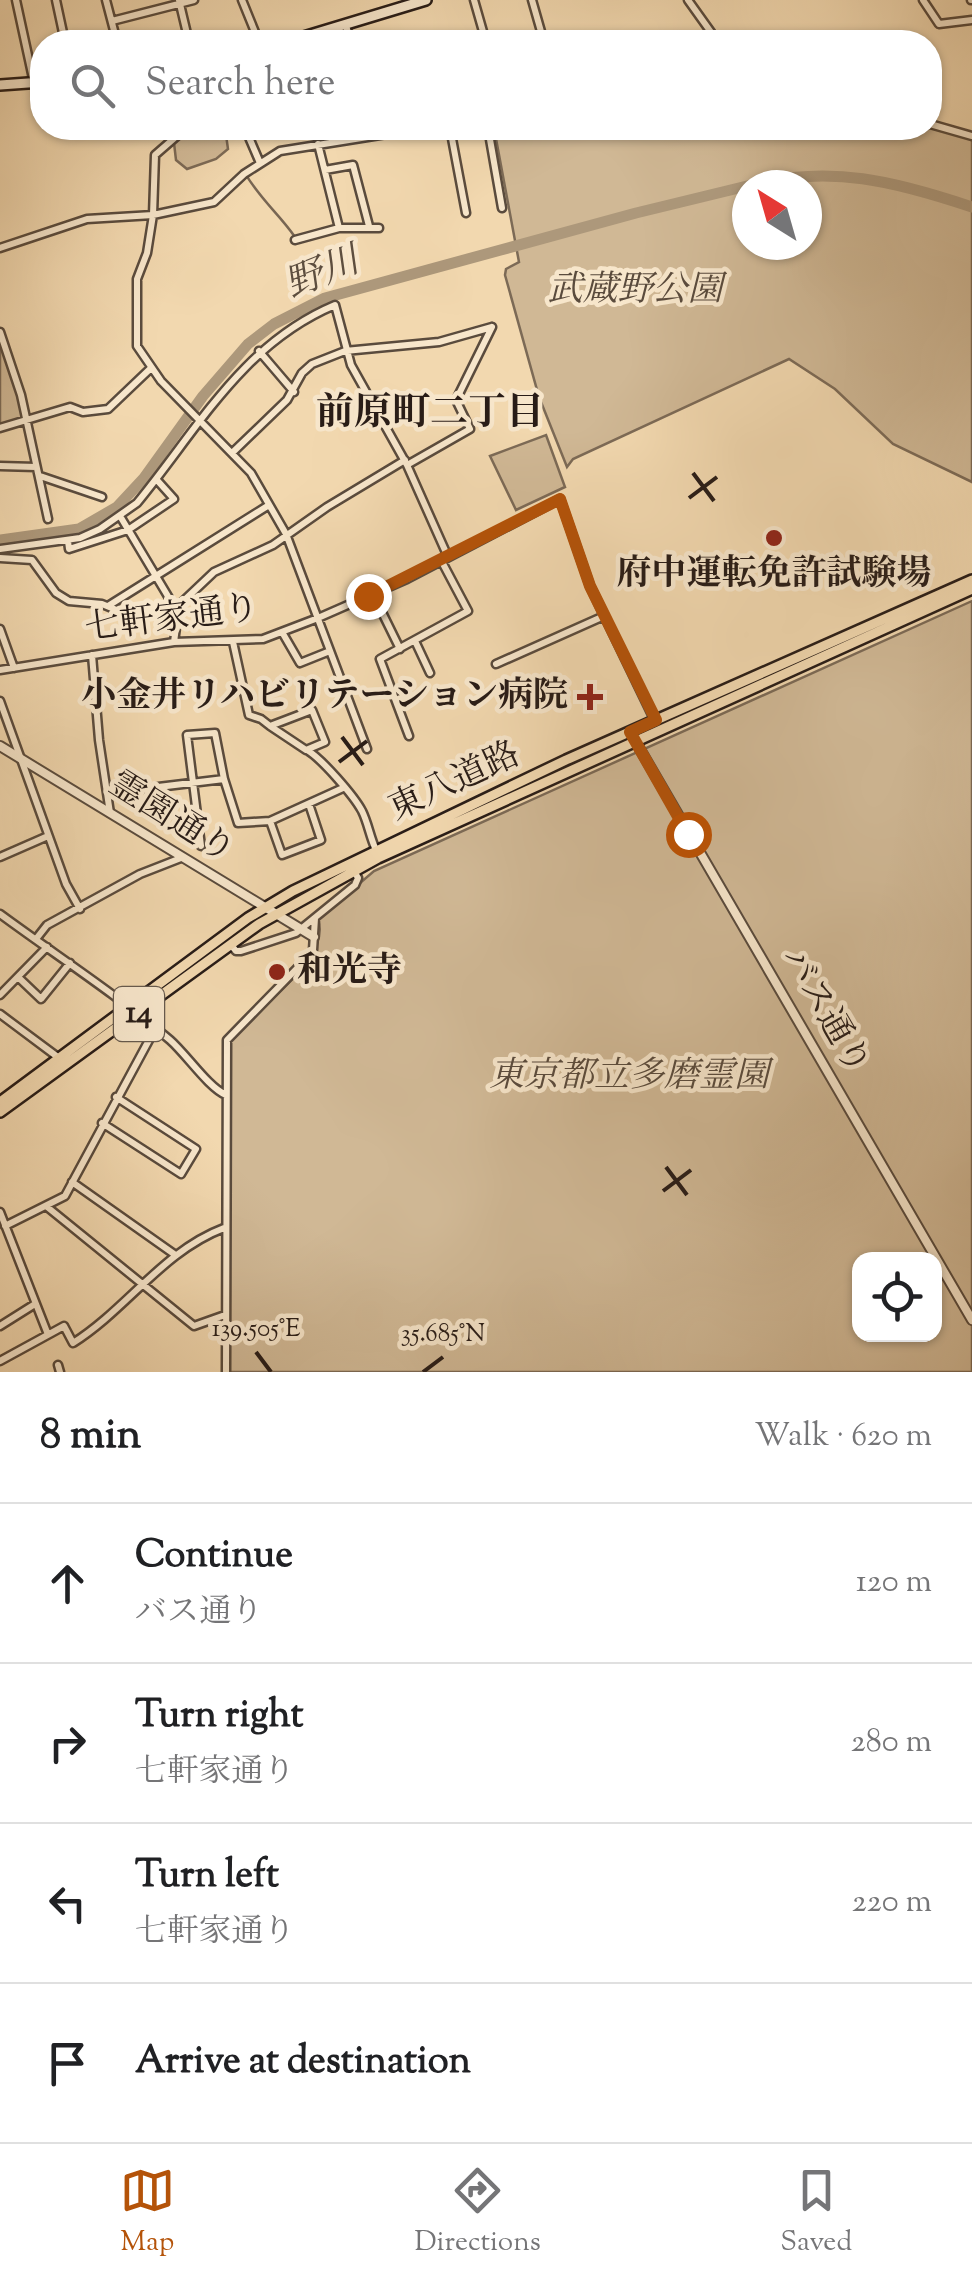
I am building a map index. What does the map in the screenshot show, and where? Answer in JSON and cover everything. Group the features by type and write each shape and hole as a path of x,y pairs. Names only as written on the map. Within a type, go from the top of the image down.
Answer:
{"main road":[{"path":"331,30 426,0"},
{"path":"0,85 30,83"},
{"name":"東八道路","path":"0,1102 276,914 354,871 632,737 653,722 972,580"},
{"name":"東八道路","path":"0,1112 264,908 376,850 632,737 704,711 972,589"},
{"path":"653,722 657,727 704,711"}],"street":[{"path":"16,0 30,54"},
{"path":"56,0 62,30"},
{"path":"106,0 115,30"},
{"path":"112,21 194,0"},
{"path":"242,0 254,30"},
{"path":"474,0 483,30"},
{"path":"532,0 541,30"},
{"path":"688,0 709,30"},
{"path":"923,0 939,24 972,20"},
{"path":"179,2 187,30"},
{"path":"346,26 347,30"},
{"path":"942,127 972,136"},
{"path":"172,140 155,154 153,214 147,254 137,279 137,346 181,402 251,474 286,534 367,749"},
{"path":"250,140 260,163"},
{"path":"0,248 87,219 153,214 214,202 280,150 337,140"},
{"path":"452,140 466,213"},
{"path":"490,140 502,208"},
{"path":"318,144 339,228"},
{"path":"326,170 353,165 369,226"},
{"path":"295,240 339,228 378,228"},
{"path":"0,549 68,541 100,529 120,516 137,503 234,376 259,351 293,326 334,305 345,351 406,462 468,611 380,659 410,736"},
{"path":"0,558 32,560 46,581 66,599 108,606 131,616 172,610 214,572 255,555 406,462 470,429 456,400 492,327 439,342 345,351 312,364 302,373 294,392 232,454"},
{"path":"0,332 26,418 48,519"},
{"path":"259,351 294,392"},
{"path":"0,428 70,408 83,412 108,409 151,368"},
{"path":"0,466 37,471 102,497"},
{"path":"68,541 69,549 128,530 174,499 156,480"},
{"name":"七軒家通り","path":"0,670 174,642 262,638 373,594 560,499 580,561 653,722"},
{"path":"108,606 269,505"},
{"path":"120,516 172,610 178,614 174,642"},
{"path":"373,594 400,648"},
{"path":"496,664 604,616"},
{"path":"0,628 14,668"},
{"path":"282,631 300,664 330,651"},
{"path":"415,641 430,673"},
{"path":"233,642 248,715 261,718 318,758 362,811 376,850"},
{"path":"92,655 110,812"},
{"path":"0,702 66,884 80,908"},
{"path":"270,726 312,710 325,742 306,750"},
{"path":"201,846 187,735 215,733 238,823 270,821 343,788"},
{"name":"バス通り","path":"632,737 972,1320"},
{"name":"霊園通り","path":"0,746 314,937"},
{"path":"109,793 224,778"},
{"path":"270,821 282,855 321,840 309,804"},
{"path":"0,856 48,836"},
{"path":"36,938 48,925 148,870 181,858"},
{"path":"231,945 241,951 302,929 355,884 358,878 354,871"},
{"path":"1,918 36,938 134,1011 186,1056 216,1090 226,1094"},
{"path":"226,1372 228,1038 309,956 315,918"},
{"path":"302,929 309,956"},
{"path":"0,995 48,947"},
{"path":"19,978 41,999 70,963"},
{"path":"0,1014 60,1059"},
{"path":"6,1226 64,1196 155,1029"},
{"path":"102,1123 181,1174 196,1149 116,1097"},
{"path":"72,1182 174,1254"},
{"path":"46,1206 194,1326 226,1314"},
{"path":"0,1212 48,1332"},
{"path":"0,1361 64,1326 73,1342 100,1325 174,1254 224,1228"},
{"path":"0,1326 35,1304"}],"green space":[{"name":"武蔵野公園","path":"942,130 972,139 972,482 893,444 835,389 789,359 573,459 567,467 539,397 506,269 519,262 496,140 942,140"},
{"path":"227,140 228,149 216,159 187,169 176,160 174,143"},
{"path":"0,336 24,417 0,426"},
{"path":"546,435 565,487 516,510 490,456"},
{"name":"東京都立多磨霊園","path":"972,601 972,1372 229,1372 229,1043 314,952 318,919 374,871"}],"waterway":[{"path":"245,173 295,237"},
{"name":"野川","path":"822,176 889,183 972,207"},
{"name":"野川","path":"0,540 79,529 117,507 248,344 274,324 325,298 732,190"}],"place":[{"name":"府中運転免許試験場","path":"774,538"},
{"name":"小金井リハビリテーション病院","path":"590,697"},
{"name":"和光寺","path":"277,972"}],"district":[{"name":"前原町二丁目","path":"430,415"}],"route":[{"path":"368,596 560,499 590,586 656,720 630,732 688,834"}]}
